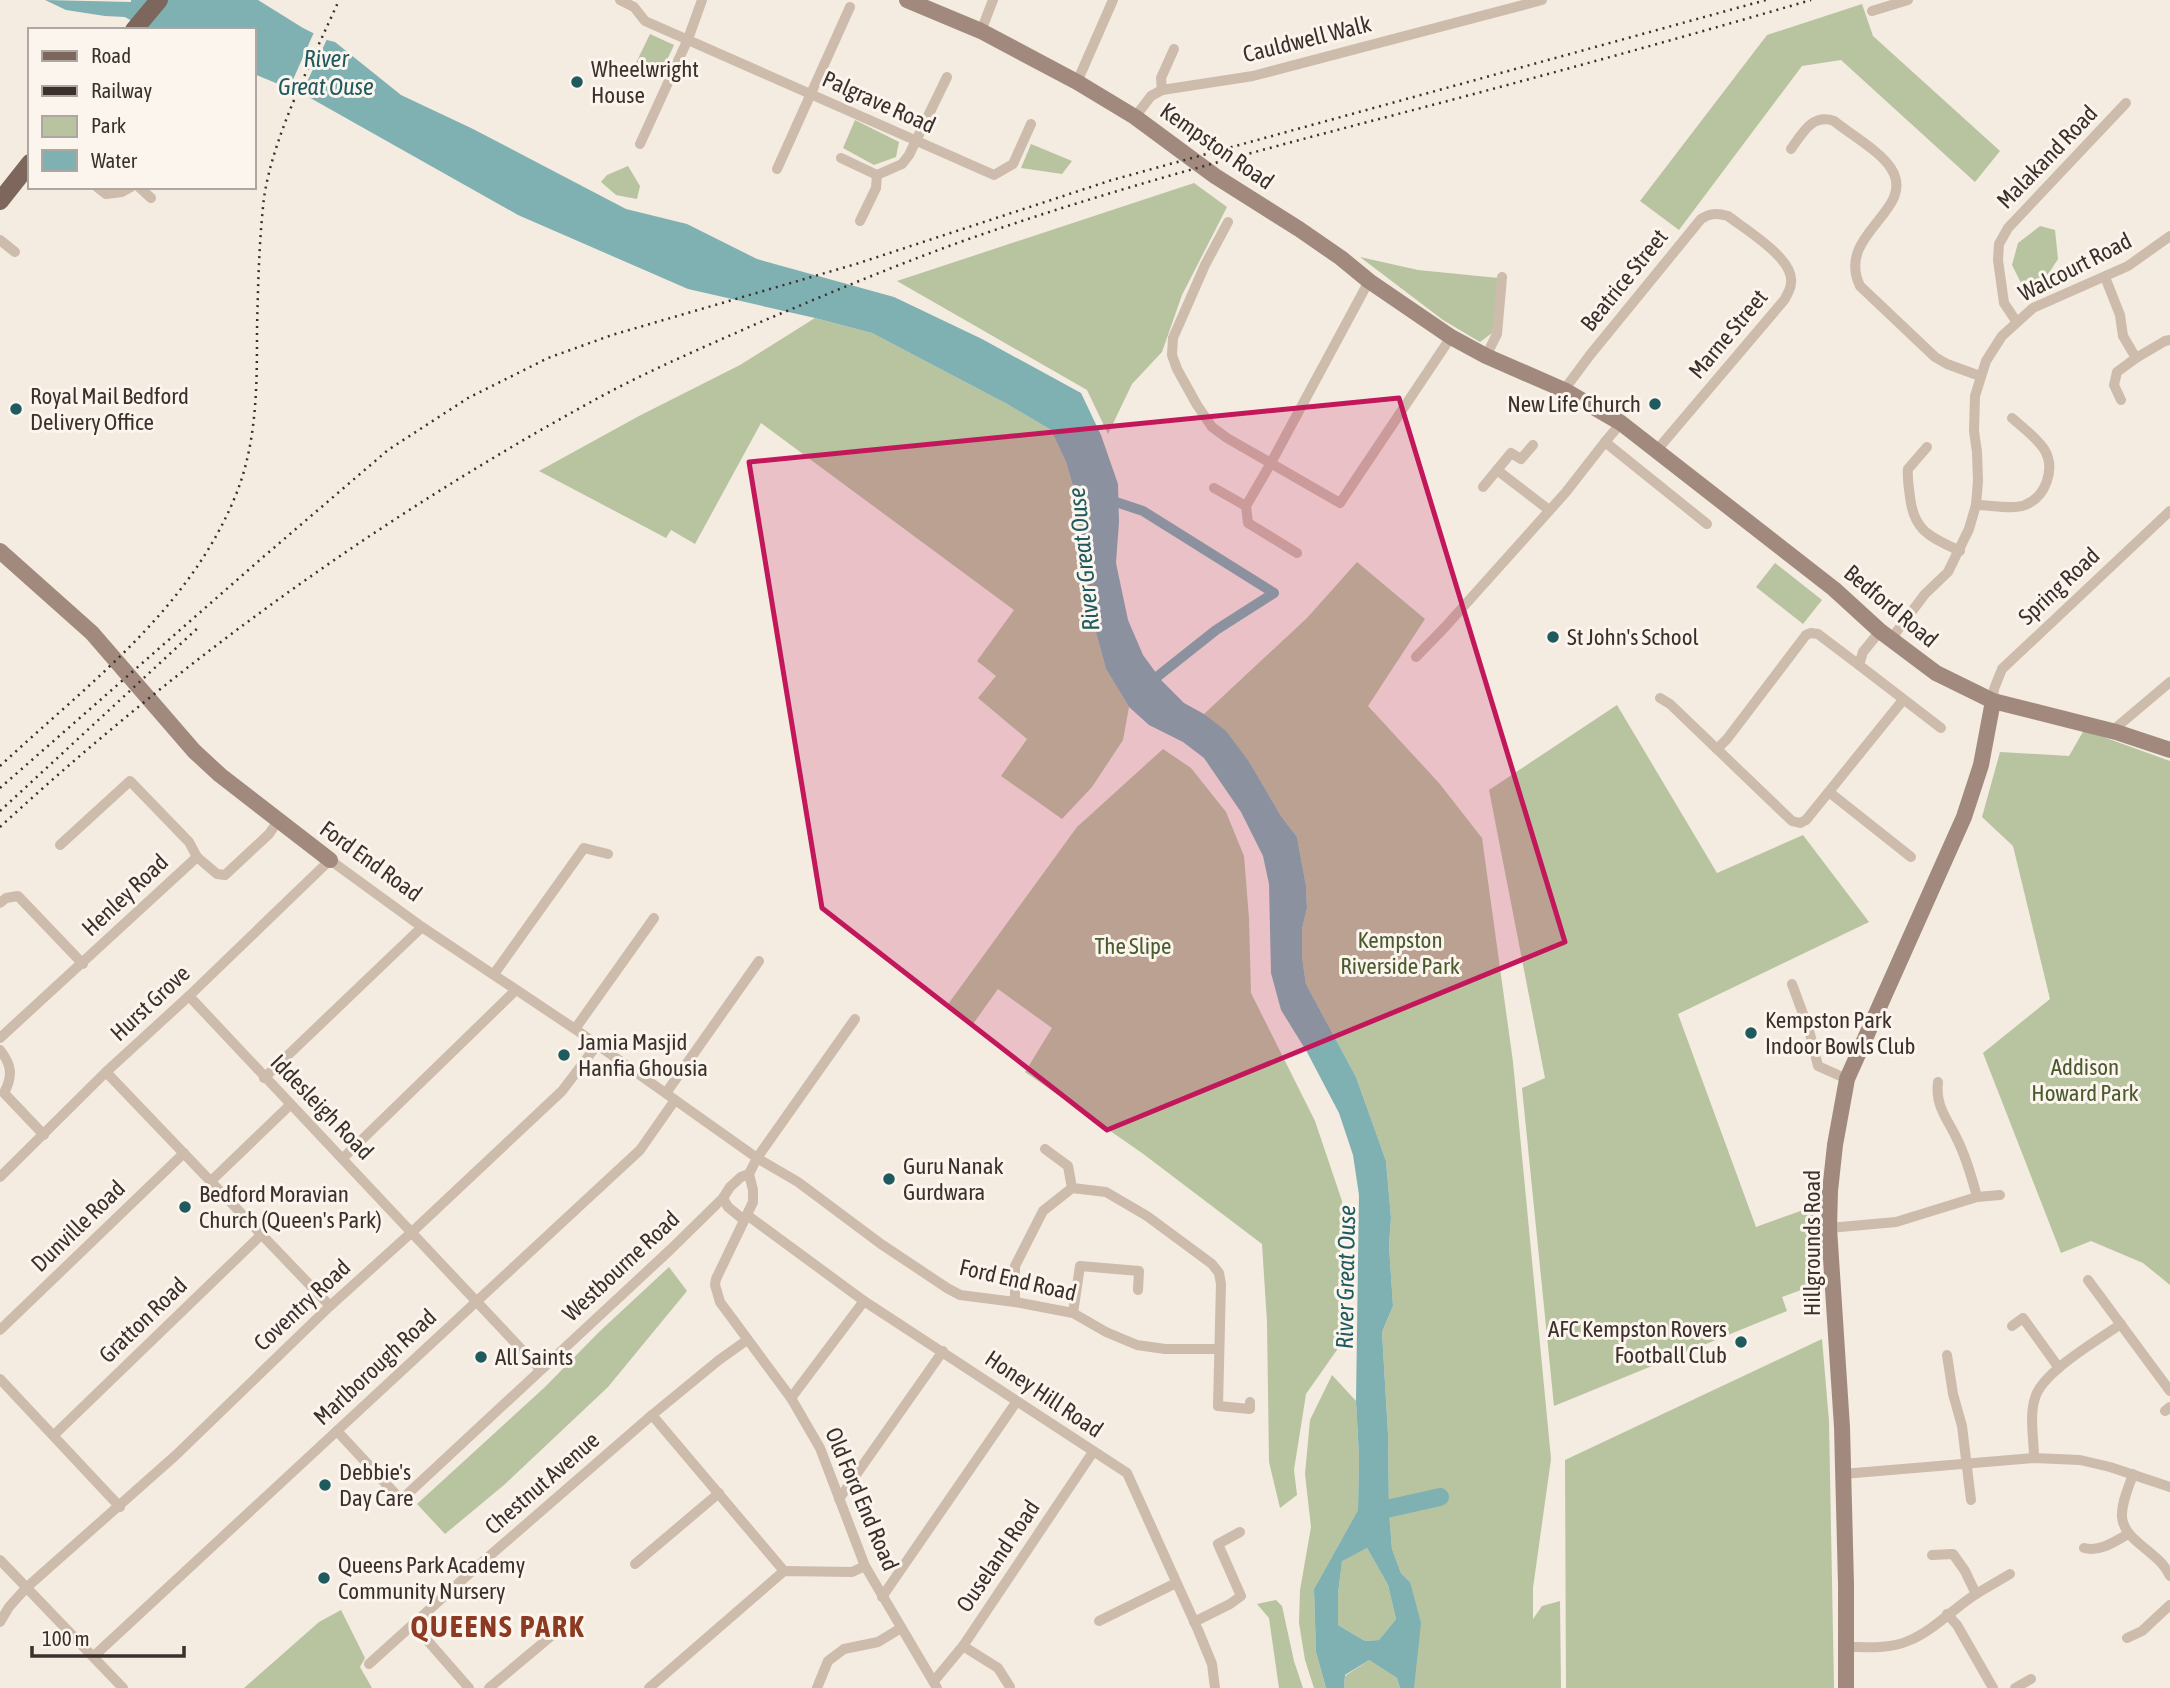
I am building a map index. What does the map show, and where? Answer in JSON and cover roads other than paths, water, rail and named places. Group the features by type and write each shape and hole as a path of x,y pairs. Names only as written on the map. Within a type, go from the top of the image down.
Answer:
{"main road":[{"path":"136,28 159,0"},
{"name":"Kempston Road","path":"907,0 981,31 1077,82 1135,117 1215,176 1341,258 1369,281 1451,337 1486,356"},
{"path":"0,201 28,166"},
{"name":"Bedford Road","path":"1486,356 1563,390 1620,423 1834,589 1885,635 1936,673 1993,701 2116,732 2170,750"},
{"name":"Ford End Road","path":"0,551 92,633 194,751 220,775 330,860"},
{"name":"Hillgrounds Road","path":"1846,1688 1842,1427 1829,1228 1830,1191 1847,1079 1964,817 1981,765 1993,701"}],"street":[{"name":"Palgrave Road","path":"620,0 634,7 645,21 993,175 1013,164 1031,124"},
{"path":"640,144 688,39 702,0"},
{"path":"981,31 993,0"},
{"path":"1077,82 1112,0"},
{"name":"Cauldwell Walk","path":"1162,90 1253,76 1542,0"},
{"path":"1872,11 1908,0"},
{"path":"777,169 850,7"},
{"path":"1135,117 1151,96 1162,90 1161,78 1174,49"},
{"path":"841,158 877,175 902,164 917,142 947,77"},
{"name":"Malakand Road","path":"2016,321 2004,303 1998,260 1999,244 2008,228 2126,103"},
{"path":"1791,149 1809,125 1826,118 1834,121 1891,168 1895,178 1894,198 1857,251 1854,274 1860,286 1935,356 1947,364 1980,376"},
{"path":"1802,134 1812,141"},
{"path":"860,221 876,188 877,175"},
{"path":"100,189 106,194 127,189"},
{"path":"141,189 151,198"},
{"name":"Beatrice Street","path":"1563,390 1701,219 1719,213 1728,216"},
{"name":"Marne Street","path":"1657,450 1785,299 1791,285 1791,274 1786,263 1728,216"},
{"path":"1228,222 1205,265 1173,338 1172,355 1177,369 1212,427 1339,503 1451,337"},
{"name":"Walcourt Road","path":"1859,665 1863,652 1885,635 1948,572 1969,529 1976,505 1978,481 1973,414 1980,376 2002,336 2016,321 2042,304 2128,266 2170,236"},
{"path":"0,240 15,252"},
{"path":"1486,356 1497,334 1502,277"},
{"path":"2105,277 2120,315 2123,336 2136,358"},
{"path":"1297,553 1248,523 1246,506 1369,281"},
{"path":"2120,400 2108,385 2117,372 2136,358 2170,340"},
{"path":"1976,505 2014,508 2036,499 2045,488 2049,476 2046,452 2012,418"},
{"path":"1416,657 1549,510 1620,423"},
{"path":"1605,442 1707,524"},
{"path":"1483,487 1511,453 1521,459 1533,444"},
{"path":"1927,447 1921,461 1908,469 1911,512 1924,532 1959,551"},
{"path":"1496,470 1549,510"},
{"path":"1214,488 1246,506"},
{"name":"Spring Road","path":"1993,701 1994,689 2002,669 2170,511"},
{"path":"1717,749 1806,635 1811,633 1818,634 1941,728"},
{"path":"2116,732 2118,726 2170,682"},
{"path":"1677,693 1665,701 1792,821 1800,823 1806,820 1903,700"},
{"path":"60,845 130,781 189,842 197,857"},
{"path":"1829,792 1911,857"},
{"name":"Henley Road","path":"0,1038 197,857 217,874 225,875 269,834 278,821"},
{"path":"494,974 584,848 608,854"},
{"name":"Ford End Road","path":"330,860 422,927 575,1029 757,1158 798,1182 947,1289 960,1295 1073,1313 1106,1332 1137,1345 1165,1349 1219,1349"},
{"name":"Hurst Grove","path":"0,1177 106,1072 330,860"},
{"path":"0,903 6,898 18,896 83,964"},
{"path":"575,1029 654,918"},
{"path":"264,1077 422,927"},
{"path":"666,1093 759,961"},
{"path":"1792,984 1809,1030 1818,1066 1847,1079"},
{"path":"343,1158 516,990"},
{"name":"Iddesleigh Road","path":"189,996 540,1369"},
{"path":"745,1218 728,1206 723,1198 741,1177 750,1174 757,1158 855,1019"},
{"name":"Coventry Road","path":"0,1622 26,1588 120,1507 562,1091 597,1045"},
{"path":"0,1051 10,1063 11,1080 2,1094 44,1135"},
{"path":"106,1072 330,1307"},
{"path":"1938,1082 1938,1101 1957,1138 1977,1197"},
{"name":"Marlborough Road","path":"94,1657 640,1150 676,1100"},
{"path":"211,1181 290,1105"},
{"path":"1045,1149 1068,1166 1072,1188"},
{"name":"Dunville Road","path":"0,1330 184,1153"},
{"name":"Old Ford End Road","path":"750,1174 753,1202 716,1279 720,1302 791,1398 820,1448 865,1566 935,1685"},
{"path":"1015,1302 1015,1266 1043,1211 1072,1188 1106,1192 1147,1216 1212,1264 1219,1273 1218,1406 1250,1409 1250,1402"},
{"path":"1829,1228 1896,1222 1977,1197 2000,1195"},
{"name":"Westbourne Road","path":"337,1431 401,1500 723,1198"},
{"name":"Honey Hill Road","path":"745,1218 864,1301 943,1350 1127,1473 1212,1664 1215,1688"},
{"name":"Gratton Road","path":"54,1435 261,1235"},
{"path":"1073,1313 1080,1266 1139,1271 1138,1290"},
{"path":"2088,1280 2170,1391"},
{"path":"791,1398 864,1301"},
{"path":"2012,1326 2023,1318 2059,1368"},
{"path":"2034,1458 2033,1409 2040,1385 2059,1368 2121,1324"},
{"name":"Chestnut Avenue","path":"369,1664 652,1415 747,1340"},
{"path":"839,1499 943,1350"},
{"path":"1947,1355 1952,1394 1962,1426 1971,1500"},
{"path":"0,1379 120,1507"},
{"path":"883,1597 1017,1401"},
{"path":"652,1415 784,1570"},
{"name":"Ouseland Road","path":"935,1685 1093,1452"},
{"path":"1843,1474 2034,1458 2080,1460 2170,1487"},
{"path":"2133,1474 2122,1515 2128,1534 2152,1553 2170,1576"},
{"path":"635,1564 719,1493"},
{"path":"1194,1622 1241,1596 1218,1544 1240,1532"},
{"path":"2090,1552 2128,1534"},
{"path":"1931,1555 1953,1554 1976,1594"},
{"path":"0,1560 94,1657 119,1687"},
{"path":"649,1688 784,1570 852,1572 865,1566"},
{"path":"1847,1647 1882,1646 1909,1641 1976,1594 2010,1574"},
{"path":"1099,1621 1176,1583"},
{"path":"2127,1638 2143,1635 2170,1605"},
{"path":"1947,1614 1957,1625 1993,1688"},
{"path":"413,1624 469,1688"},
{"path":"489,1688 562,1627"},
{"path":"817,1688 828,1661 844,1649 877,1642 901,1628"},
{"path":"963,1646 998,1668 1012,1686"},
{"path":"2015,1688 2031,1679"}],"water":[{"name":"River Great Ouse","path":"45,0 258,0 303,28 335,42 401,95 473,129 626,209 687,224 757,259 894,297 982,339 1081,393 1101,435 1118,484 1116,563 1128,620 1143,655 1162,681 1184,703 1226,731 1250,763 1281,816 1297,837 1306,886 1307,908 1302,929 1302,957 1306,984 1356,1077 1386,1161 1391,1218 1389,1245 1393,1306 1382,1332 1389,1512 1392,1549 1401,1573 1410,1582 1421,1623 1414,1688 1400,1688 1397,1678 1369,1660 1345,1675 1344,1688 1326,1688 1316,1652 1314,1589 1358,1510 1356,1401 1359,1195 1353,1155 1339,1113 1281,1010 1271,973 1269,884 1263,856 1241,812 1204,758 1183,742 1149,725 1129,707 1106,669 1094,625 1075,493 1066,462 1051,430 872,333 688,289 518,215 305,95 256,75 256,28 144,28 125,17 66,10","holes":["1367,1548 1388,1585 1396,1619 1379,1640 1365,1641 1338,1625 1342,1561"]}],"waterway":[{"path":"1107,499 1143,511 1274,593 1216,630 1148,684"},
{"path":"1375,1517 1373,1512 1440,1497"}],"railway":[{"path":"0,766 101,675 163,611 191,576 215,538 235,497 252,436 257,373 260,247 269,174 295,97 339,0"},
{"path":"0,788 388,450 468,398 548,358 612,335 856,264 1112,180 1766,0"},
{"path":"0,827 140,706 287,593 440,490 519,442 638,377 677,359 911,260 1081,202 1811,0"},
{"path":"0,811 200,626"}],"place":[{"name":"Wheelwright House","path":"577,82"},
{"name":"New Life Church","path":"1655,404"},
{"name":"Royal Mail Bedford Delivery Office","path":"16,409"},
{"name":"St John's School","path":"1553,637"},
{"name":"Kempston Park Indoor Bowls Club","path":"1751,1033"},
{"name":"Jamia Masjid Hanfia Ghousia","path":"564,1055"},
{"name":"Guru Nanak Gurdwara","path":"889,1179"},
{"name":"Bedford Moravian Church (Queen's Park)","path":"185,1207"},
{"name":"AFC Kempston Rovers Football Club","path":"1741,1342"},
{"name":"All Saints","path":"481,1357"},
{"name":"Debbie's Day Care","path":"325,1485"},
{"name":"Queens Park Academy Community Nursery","path":"324,1578"}],"district":[{"name":"QUEENS PARK","path":"498,1627"}],"park label":[{"name":"The Slipe","path":"1133,946"},
{"name":"Kempston Riverside Park","path":"1400,953"},
{"name":"Addison Howard Park","path":"2085,1080"}]}
